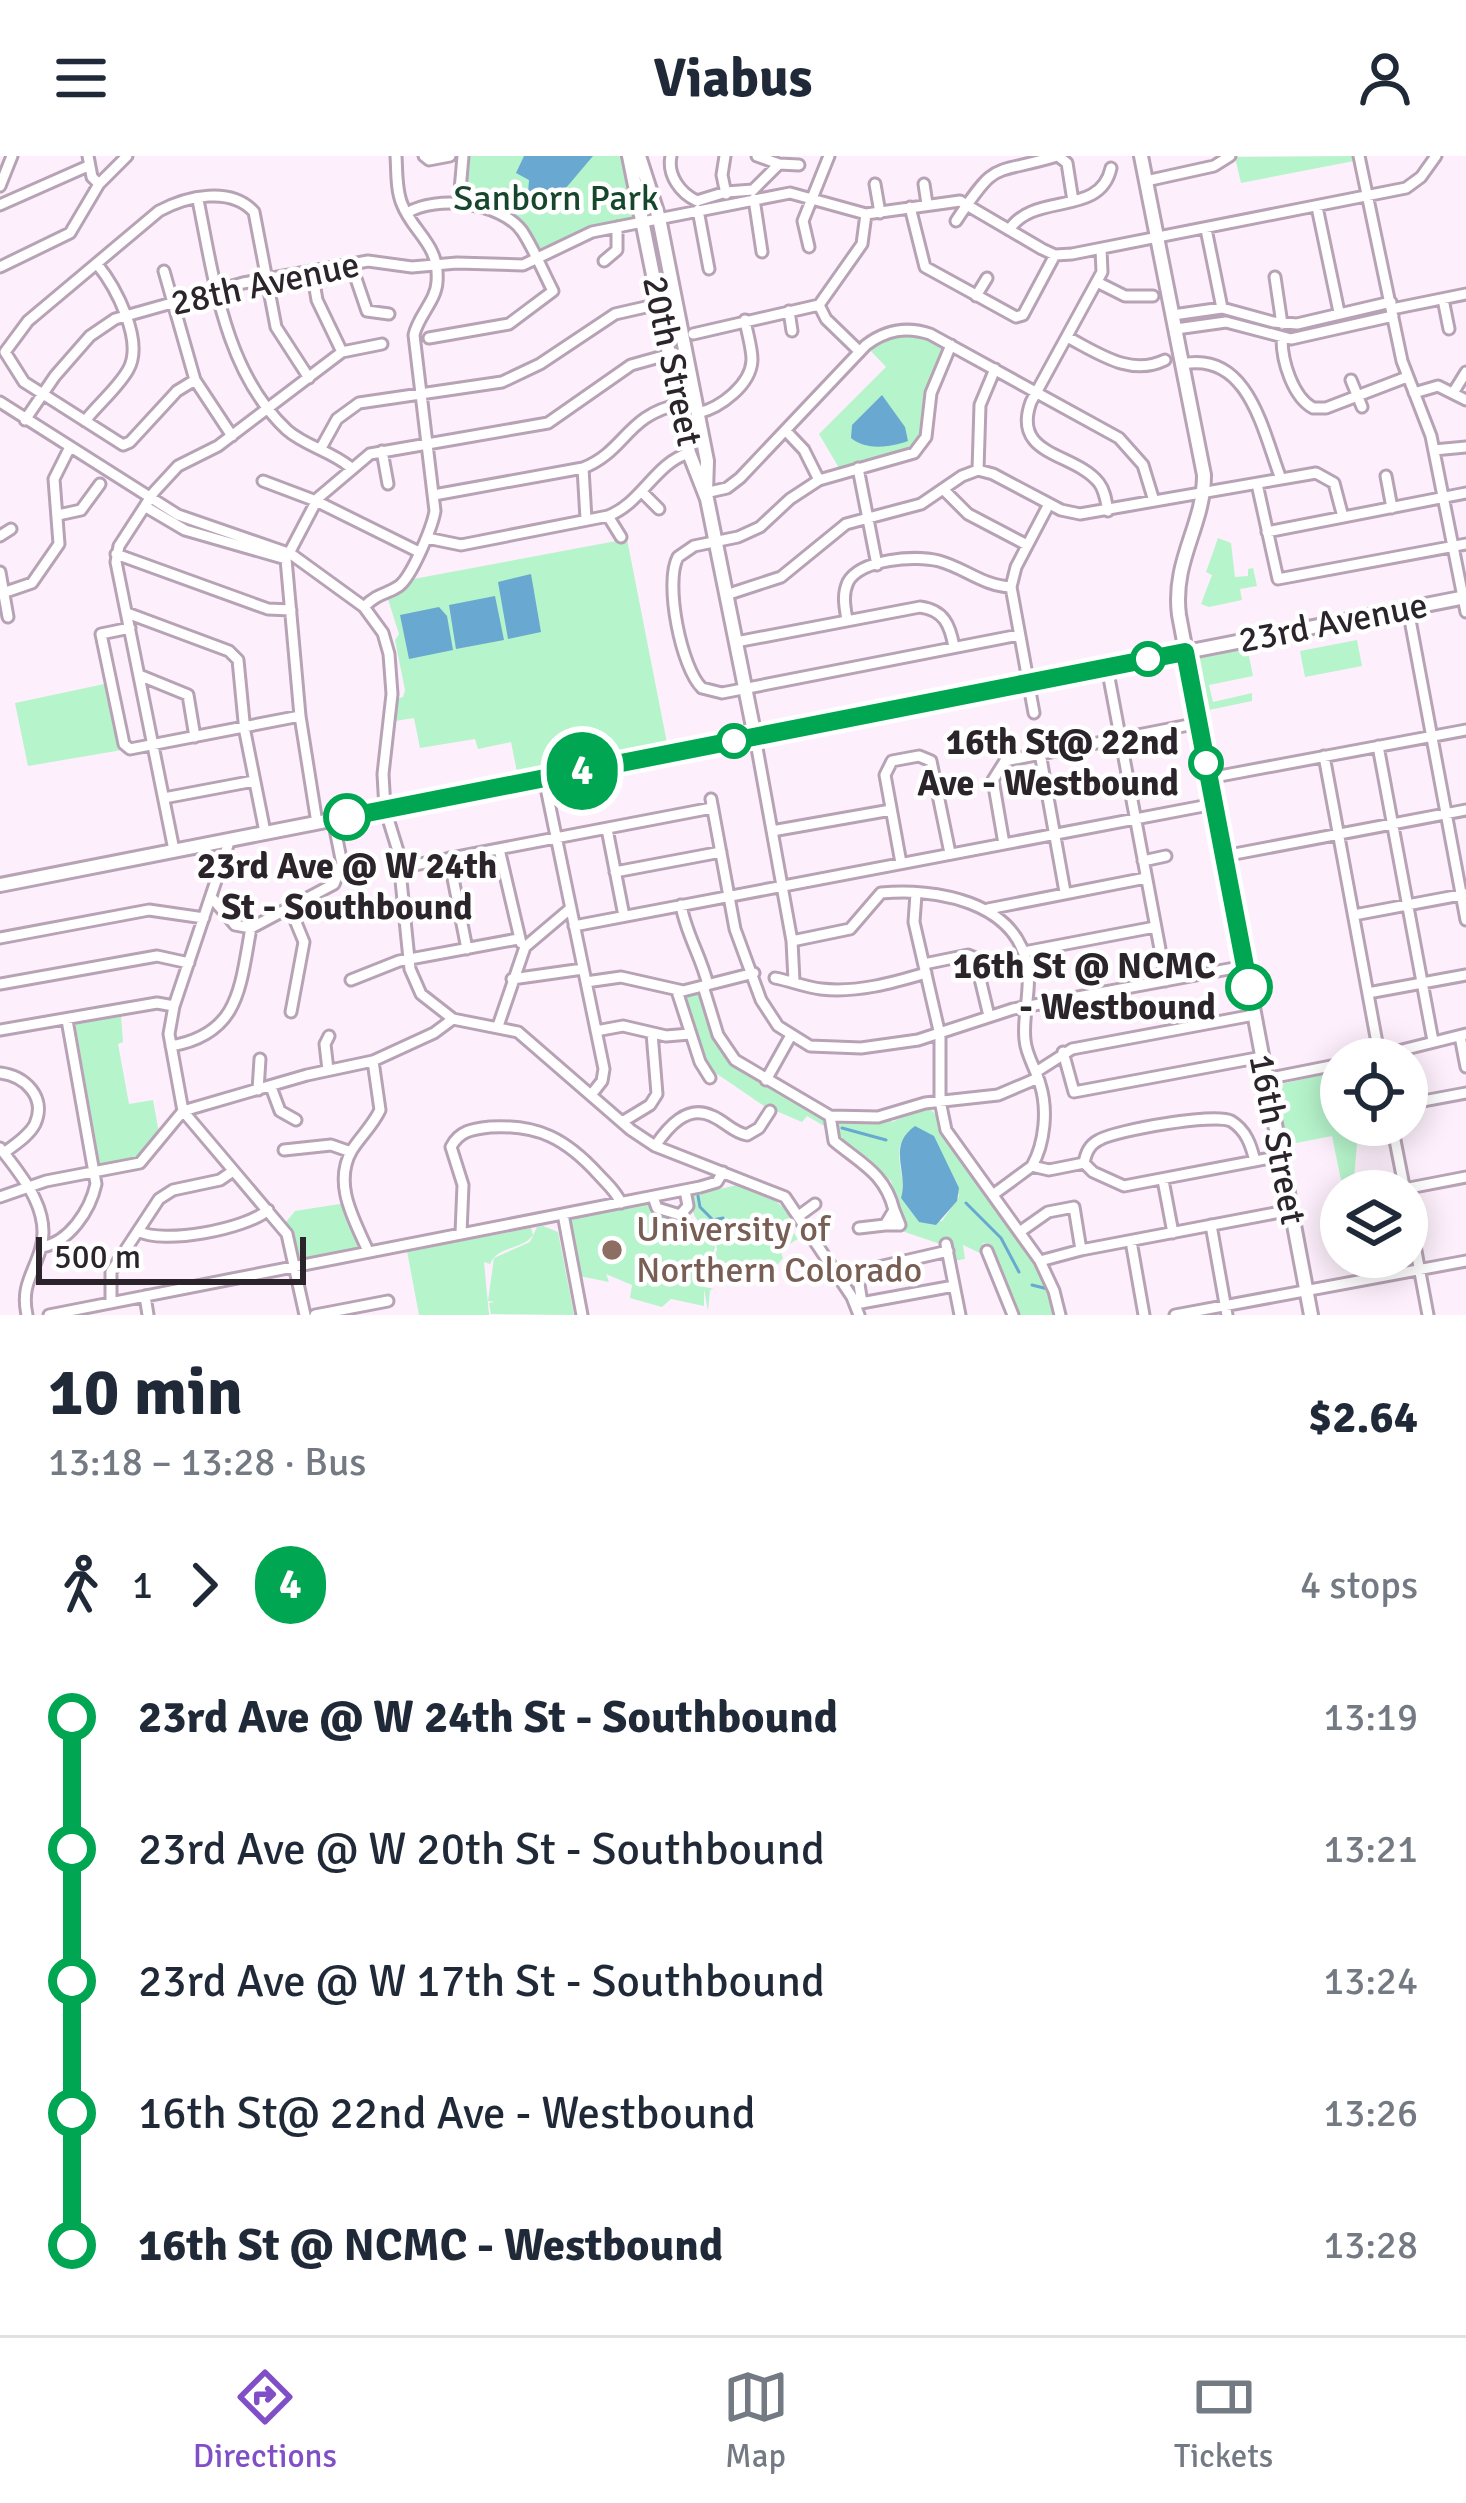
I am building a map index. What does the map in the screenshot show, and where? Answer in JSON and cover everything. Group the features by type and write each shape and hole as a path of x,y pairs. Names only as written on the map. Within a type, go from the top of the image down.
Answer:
{"main road":[{"path":"629,156 652,220"},
{"name":"20th Street","path":"639,156 652,220 659,304 689,453 716,541 754,737"},
{"name":"16th Street","path":"1141,156 1203,469 1202,495 1177,580 1185,652 1266,1079 1275,1155 1311,1315"},
{"name":"20th Street","path":"652,220 667,258 686,351 708,469 705,493"},
{"name":"23rd Avenue","path":"0,885 1185,652 1465,602"}],"street":[{"path":"0,186 12,156"},
{"path":"0,267 70,233 98,184 128,156"},
{"path":"364,607 382,591 399,586 434,518 414,335 435,290 435,265 428,241 400,196 396,156"},
{"path":"424,156 429,160 450,156"},
{"path":"458,202 463,156"},
{"path":"671,156 669,168 698,206 709,269"},
{"path":"725,156 722,175 728,205"},
{"path":"757,156 773,166 800,165"},
{"path":"809,247 803,221 829,156"},
{"path":"956,221 979,184 999,169 1057,156 1067,163 1073,201"},
{"path":"1146,181 1214,166 1230,156"},
{"path":"1359,156 1407,377 1434,450 1465,602"},
{"path":"968,204 1055,255 1406,188 1420,177 1423,163 1436,156"},
{"path":"0,205 88,161 98,184"},
{"path":"762,252 754,195 773,166"},
{"path":"1009,230 1024,212 1097,193 1111,168"},
{"path":"966,174 979,184"},
{"path":"875,184 880,213"},
{"path":"924,184 928,204"},
{"name":"28th Avenue","path":"25,420 94,332 125,316 217,290 377,260 412,267 516,266 592,232 652,220 726,192 813,197 866,214 951,200 968,204"},
{"path":"195,380 177,391 124,445 19,377 5,352 28,321 159,211 231,195 251,208 279,334 309,378"},
{"name":"28th Avenue","path":"698,206 728,205 754,195"},
{"path":"198,200 238,362 289,432 350,467"},
{"path":"407,214 429,204 458,202 512,221 553,291 526,314 496,329 429,338"},
{"path":"1318,207 1339,312"},
{"path":"910,208 921,262 1019,317 1055,255"},
{"path":"693,334 819,304 862,244 866,214"},
{"path":"604,261 617,250 617,227"},
{"path":"1206,229 1222,308"},
{"path":"1101,249 1103,266 1097,282 1036,392 1026,420 1031,438 1095,478 1108,511"},
{"path":"85,422 132,362 133,347 114,284 97,264"},
{"path":"351,264 367,310 389,314"},
{"path":"164,271 195,380 232,436"},
{"path":"312,271 317,301 342,352"},
{"path":"1275,277 1282,324"},
{"path":"976,296 987,278"},
{"path":"1097,282 1125,296 1153,296"},
{"path":"1175,322 1226,322 1282,339 1466,294"},
{"path":"1443,299 1449,329"},
{"path":"321,448 337,419 352,407 374,399 510,379 615,314 659,304"},
{"path":"819,304 826,319 860,352"},
{"path":"1175,322 1222,308 1282,324 1339,312 1392,309"},
{"path":"789,311 792,331"},
{"path":"894,314 897,330"},
{"path":"698,413 723,403 747,375 752,355 745,320"},
{"path":"705,493 733,485 860,352 874,339 897,330 922,331 1127,445 1143,465 1154,502"},
{"path":"1067,337 1142,367 1166,360"},
{"path":"1282,339 1285,360 1304,403 1322,409 1360,401 1407,377"},
{"path":"174,850 116,554 149,502 183,462 232,436 342,352 382,344"},
{"path":"951,346 934,380 927,431 918,450 819,480 760,527 691,547 678,556 670,575 675,604 693,679 710,692 1019,635"},
{"path":"317,823 300,716 289,556 316,501 350,467 382,451 557,419 631,365 686,351"},
{"path":"1183,364 1212,364 1244,385 1281,479"},
{"path":"978,470 980,405 995,369"},
{"path":"1454,393 1466,372"},
{"path":"1351,380 1360,401"},
{"path":"1414,393 1434,386 1466,400"},
{"path":"0,402 149,502 289,556 364,607 382,633 390,662 385,809 399,868 409,960 421,994 453,1018 518,1032 655,1146 785,1197 858,1307"},
{"path":"434,494 584,468 604,458 643,417 680,404"},
{"path":"785,431 804,449 819,480"},
{"path":"1434,450 1466,447"},
{"path":"2,594 32,583 50,560 60,538 54,478 69,448"},
{"path":"382,451 388,484"},
{"path":"427,538 461,545 608,516 627,507 671,461 689,453"},
{"path":"584,468 586,519"},
{"path":"858,468 878,565"},
{"path":"726,595 781,578 841,527 917,506 978,470 1079,514 1325,475 1336,486 1343,517"},
{"path":"1386,476 1392,508"},
{"path":"262,481 316,501 419,552"},
{"path":"58,514 81,510 100,484"},
{"path":"1257,484 1276,576 1283,579 1466,544"},
{"path":"945,490 971,517 1027,545"},
{"path":"643,492 659,509"},
{"path":"1267,532 1466,493"},
{"path":"1034,713 1011,587 1049,504"},
{"path":"608,516 621,537"},
{"path":"0,536 11,529"},
{"path":"116,554 268,609 290,610"},
{"path":"847,620 848,582 860,571 878,565 928,559 987,584 1011,587"},
{"path":"0,572 8,617"},
{"path":"736,642 906,608 929,608 948,624 954,647"},
{"path":"1408,609 1466,920"},
{"path":"127,614 234,655 241,667 245,727 265,832"},
{"path":"130,628 101,634 124,744 130,749 300,716"},
{"path":"1107,668 1166,981"},
{"path":"139,674 188,695 195,737"},
{"path":"1004,844 994,791 994,775 1001,763 1199,723"},
{"path":"1209,778 1466,730"},
{"name":"20th Street","path":"754,737 792,941 794,981"},
{"path":"1378,746 1433,1041"},
{"path":"1040,753 1065,892"},
{"path":"901,863 885,775 888,764 920,756 932,764 950,854"},
{"path":"1324,756 1376,1038"},
{"path":"544,778 604,1074 591,1096"},
{"path":"164,798 254,781"},
{"path":"399,868 711,804 735,929 768,1013 790,1037 810,1046 886,1046 940,1035 1026,1007 1245,967"},
{"path":"574,926 1214,804"},
{"path":"772,831 891,810"},
{"path":"1224,856 1466,810"},
{"path":"212,898 236,926 251,928 334,884 342,864 333,819"},
{"path":"607,829 631,918"},
{"path":"230,839 174,1006 171,1046 183,1111 290,1239 305,1315"},
{"path":"498,1026 522,943 499,849"},
{"path":"616,872 721,852"},
{"path":"1143,861 1166,856"},
{"path":"449,858 467,949"},
{"path":"792,941 850,929 881,893 877,868"},
{"path":"881,893 937,895 988,909 1146,878"},
{"path":"916,894 914,922 940,1035 940,1101 952,1144 1040,1261 1060,1315"},
{"path":"1354,915 1464,895"},
{"path":"681,905 724,1047 766,1080 830,1115 869,1118 940,1101 998,1095 1037,1075 1063,1052 1254,1015"},
{"path":"290,908 304,942 291,1012"},
{"path":"351,980 409,960 522,943 571,908"},
{"path":"988,909 1024,952 1028,971 1025,1043 1042,1090 1043,1134 1032,1166 994,1194"},
{"path":"0,938 149,910 204,919"},
{"path":"1024,952 1156,927"},
{"path":"171,1046 201,1039 234,1007 251,928"},
{"path":"0,984 157,956 189,963"},
{"path":"586,982 625,977 676,991 775,978 822,989 857,989 975,958 988,1016"},
{"path":"775,978 793,965"},
{"path":"512,980 583,968"},
{"path":"1368,993 1466,975"},
{"path":"676,991 702,1068 710,1078"},
{"path":"0,1030 157,1003 174,1006"},
{"path":"0,1197 145,1160 183,1111 374,1061 434,1034 453,1018"},
{"path":"41,1247 57,1244 69,1233 93,1195 94,1172 68,1020"},
{"path":"596,1031 623,1026 674,1037 690,1034"},
{"path":"622,1122 650,1106 657,1094 652,1033"},
{"path":"1428,1043 1463,1035 1466,1067"},
{"path":"328,1070 325,1044 329,1036"},
{"path":"766,1080 790,1037"},
{"path":"1063,1052 1071,1092 1262,1058"},
{"path":"258,1090 260,1059"},
{"path":"368,1252 353,1224 344,1170 379,1113 374,1061"},
{"path":"1266,1079 1320,1068"},
{"path":"0,1073 29,1085 38,1109 30,1132 2,1150 37,1200 41,1247 25,1285 27,1315"},
{"path":"271,1087 280,1111 296,1120"},
{"path":"1428,1100 1466,1093"},
{"path":"655,1146 675,1122 691,1113 711,1115 747,1135 759,1128 770,1111"},
{"path":"830,1115 834,1141 878,1174 900,1225 859,1228"},
{"path":"1084,1163 1090,1148 1106,1137 1208,1118 1228,1120 1250,1143 1275,1155"},
{"path":"461,1233 464,1195 450,1153 456,1137 480,1128 542,1131 571,1146 621,1203"},
{"path":"1250,1143 1255,1161"},
{"path":"1240,1164 1250,1143"},
{"path":"284,1150 331,1144 351,1152"},
{"path":"1032,1166 1049,1170 1084,1163 1119,1186 1275,1155"},
{"path":"700,1187 712,1179 709,1166"},
{"path":"111,1303 111,1272 166,1193 220,1180 233,1171"},
{"path":"49,1315 653,1197 718,1182 723,1172"},
{"path":"1428,1185 1466,1177"},
{"path":"1163,1180 1173,1232"},
{"path":"700,1187 757,1184"},
{"path":"653,1197 660,1210 680,1215 688,1206 685,1190"},
{"path":"800,1215 815,1204"},
{"path":"1021,1231 1048,1212 1074,1207 1081,1250"},
{"path":"138,1231 163,1239 251,1221 268,1210"},
{"path":"1040,1261 1291,1210"},
{"path":"562,1214 582,1315"},
{"path":"1211,1226 1226,1310"},
{"path":"1131,1240 1144,1315"},
{"path":"858,1307 857,1272 947,1248 960,1315"},
{"path":"987,1251 1012,1315"},
{"path":"1428,1268 1466,1261"},
{"path":"1175,1315 1226,1310 1376,1278"},
{"path":"1421,1278 1428,1315"},
{"path":"858,1307 954,1286"},
{"path":"145,1296 148,1315"},
{"path":"315,1315 388,1301"}],"green space":[{"name":"Sanborn Park","path":"467,156 626,156 635,218 596,226 538,251 515,218 462,198"},
{"path":"1353,156 1354,161 1241,183 1235,157"},
{"path":"912,333 946,346 928,386 923,433 909,453 839,468 819,434 886,367 868,348 891,335"},
{"path":"1218,538 1231,543 1235,577 1248,576 1248,569 1253,568 1257,586 1240,589 1242,600 1209,607 1201,604"},
{"path":"627,539 668,748 518,777 511,742 478,749 475,739 420,748 414,718 395,721 396,699 405,690 395,640 399,634 386,593 408,580"},
{"path":"1357,640 1362,666 1305,677 1300,651"},
{"path":"1247,646 1253,676 1209,685 1213,702 1252,693 1252,701 1209,710 1204,706 1197,655"},
{"path":"109,683 122,750 28,766 15,703"},
{"path":"702,988 723,1050 824,1114 826,1127 807,1116 802,1122 770,1104 764,1106 707,1067 680,995"},
{"path":"121,1015 123,1042 118,1044 129,1104 153,1100 159,1133 137,1160 100,1166 75,1024"},
{"path":"1320,1075 1320,1138 1286,1145 1273,1086"},
{"path":"926,1107 936,1115 955,1154 1038,1267 1056,1315 1015,1315 991,1244 983,1243 980,1253 963,1245 965,1259 953,1261 943,1245 899,1230 891,1181 839,1140 835,1131 840,1120 888,1118 892,1122","holes":["916,1129 935,1139 959,1196 942,1221 919,1222 901,1198 899,1151 906,1136"]},
{"path":"1334,1146 1357,1146 1355,1170 1339,1170"},
{"path":"737,1185 772,1199 792,1216 798,1225 792,1229 787,1222 779,1226 780,1241 790,1243 794,1233 797,1238 802,1235 801,1228 808,1242 801,1237 780,1250 783,1258 771,1273 719,1262 715,1285 707,1284 717,1249 713,1232 694,1214 690,1196"},
{"path":"346,1203 360,1248 301,1260 286,1222 295,1211"},
{"path":"648,1203 672,1217 689,1216 695,1221 693,1227 714,1236 704,1287 714,1289 708,1311 704,1289 704,1306 671,1299 662,1307 630,1298 632,1285 606,1274 609,1282 579,1276 569,1220"},
{"path":"537,1227 558,1232 574,1315 491,1314 489,1303 495,1302 488,1301 494,1258 530,1242"},
{"path":"531,1228 533,1235 528,1240 498,1254 490,1264 484,1262 489,1315 419,1315 407,1251"}],"water":[{"path":"524,156 593,156 560,195 542,205 535,194 528,193 529,180 516,173"},
{"path":"882,395 905,427 908,441 879,447 857,442 851,438 852,425"},
{"path":"531,574 541,632 508,639 498,582"},
{"path":"495,596 504,640 456,649 449,605"},
{"path":"439,607 447,616 453,650 409,659 400,615"},
{"path":"915,1126 934,1136 959,1188 957,1201 936,1225 919,1222 901,1198 900,1151 906,1134"}],"waterway":[{"path":"842,1128 886,1140"},
{"path":"698,1196 700,1207 713,1220 723,1218"},
{"path":"966,1203 1001,1238 1019,1272"},
{"path":"1032,1285 1048,1289"}],"bus line":[{"name":"4","path":"347,817 1185,652 1249,987"}],"place":[{"name":"16th St@ 22nd Ave - Westbound","path":"1206,763"},
{"name":"23rd Ave @ W 24th St - Southbound","path":"347,817"},
{"name":"16th St @ NCMC - Westbound","path":"1249,987"},
{"name":"University of Northern Colorado","path":"612,1250"}]}
